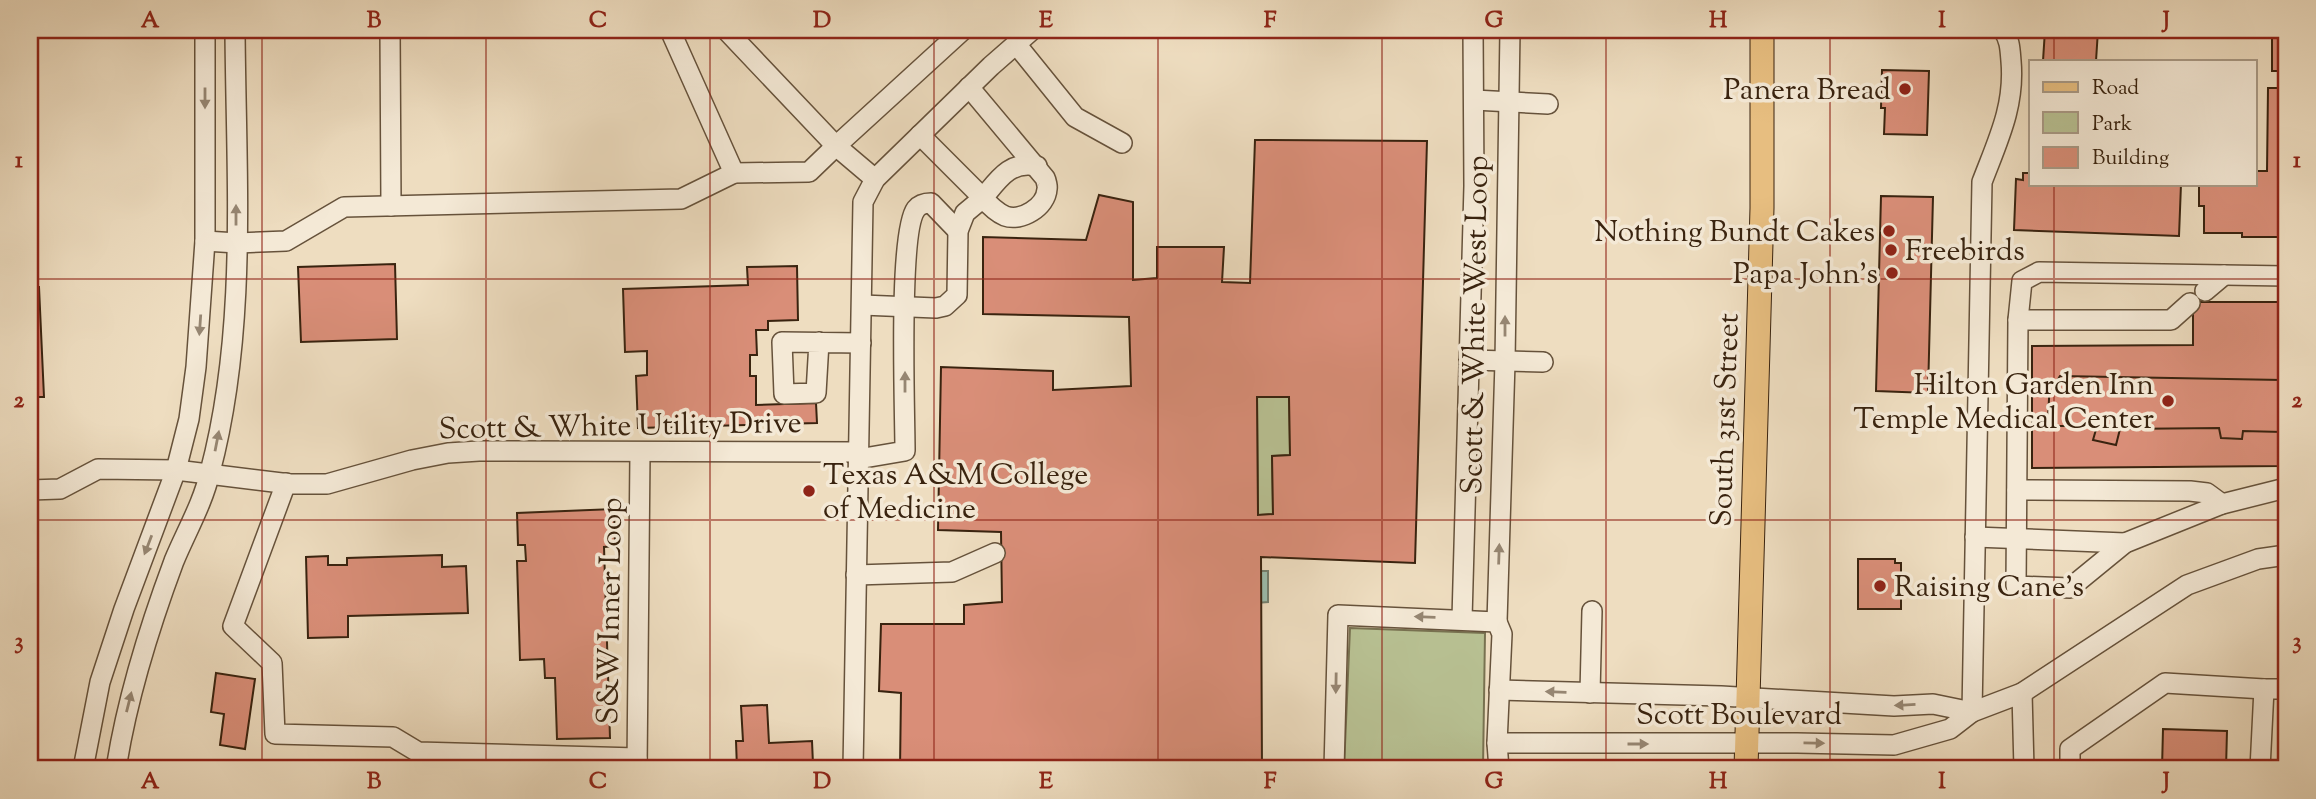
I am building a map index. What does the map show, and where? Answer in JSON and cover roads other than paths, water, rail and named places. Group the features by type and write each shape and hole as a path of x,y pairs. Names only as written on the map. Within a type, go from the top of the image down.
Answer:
{"main road":[{"name":"South 31st Street","path":"1746,769 1762,208 1762,30"}],"street":[{"path":"83,769 100,682 176,470 189,419 196,367 205,241 205,30"},
{"path":"116,769 130,697 150,627 210,474 227,390 233,339 237,243 235,30"},
{"path":"390,30 391,206"},
{"path":"670,30 734,173"},
{"path":"726,30 836,146 874,179"},
{"path":"205,241 286,241 344,207 681,200 734,173 809,172 963,30"},
{"path":"853,769 863,202 874,179 1032,30"},
{"name":"Scott & White West Loop","path":"1462,619 1474,100 1473,30"},
{"name":"Scott & White West Loop","path":"1499,769 1497,743 1502,634 1497,622 1505,362 1510,30"},
{"path":"1972,712 1982,182 2008,112 2013,85 2009,38 2003,30"},
{"path":"1016,44 1075,117 1122,143"},
{"path":"920,135 992,209 1007,217 1017,218 1034,210 1044,199 1048,189 1045,178 969,87"},
{"path":"1474,100 1548,104"},
{"path":"862,305 936,308 953,301 957,295 958,231 965,213 983,198 1008,170 1018,164 1037,166"},
{"path":"905,306 908,230 916,209 925,203 931,203 958,231"},
{"path":"2286,276 2039,272 2022,281 2018,320 2017,586 2070,589 2125,543 2222,504 2286,488"},
{"path":"2018,320 2171,320 2224,275"},
{"name":"Scott & White Utility Drive","path":"30,490 60,489 98,469 176,470 286,483 327,484 412,460 448,453 479,451 858,455 905,450 905,306"},
{"path":"819,342 861,342"},
{"path":"1469,360 1543,362"},
{"name":"S&W Inner Loop","path":"637,764 640,453"},
{"path":"286,483 233,626 272,663 275,734 393,737 418,752 637,764"},
{"path":"2017,490 2190,491 2207,493 2222,504"},
{"path":"1975,537 2125,543"},
{"path":"856,575 952,572 995,553"},
{"name":"Scott Boulevard","path":"1497,743 1894,745 1950,729 1972,712 2022,693 2186,585 2258,559 2286,555"},
{"path":"1590,692 1592,611"},
{"path":"1334,769 1338,615 1497,622"},
{"path":"2070,769 2070,749 2165,683 2286,689"},
{"name":"Scott Boulevard","path":"1499,690 1721,696 1894,706 1933,704 1972,712"},
{"path":"2260,769 2264,690"},
{"path":"2022,693 2024,769"}],"place":[{"name":"Panera Bread","path":"1905,89"},
{"name":"Nothing Bundt Cakes","path":"1889,231"},
{"name":"Freebirds","path":"1891,250"},
{"name":"Papa John's","path":"1892,273"},
{"name":"Hilton Garden Inn Temple Medical Center","path":"2168,401"},
{"name":"Texas A&M College of Medicine","path":"809,491"},
{"name":"Raising Cane's","path":"1880,586"}]}
